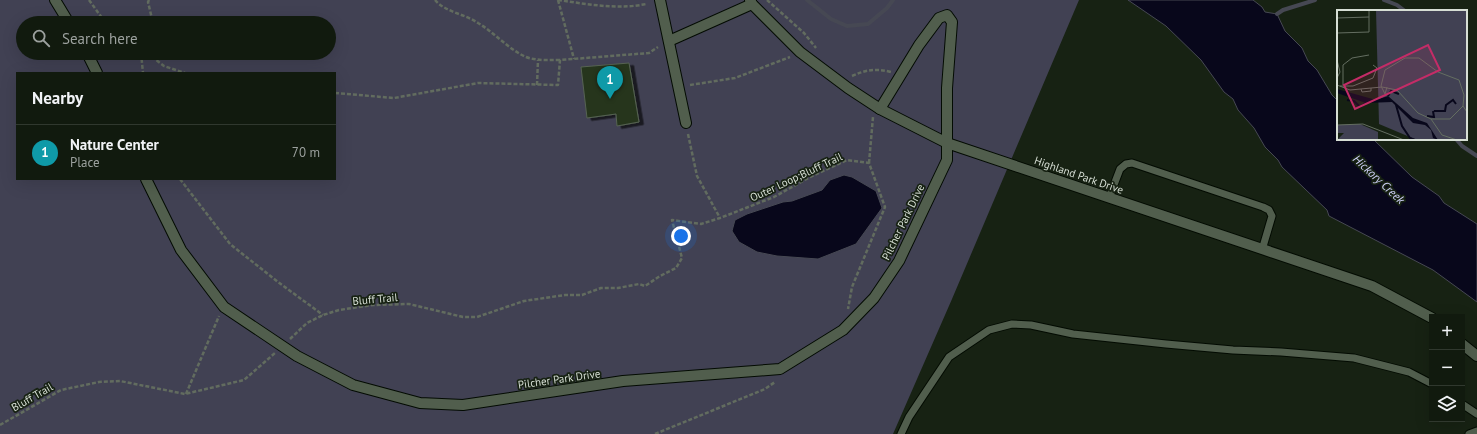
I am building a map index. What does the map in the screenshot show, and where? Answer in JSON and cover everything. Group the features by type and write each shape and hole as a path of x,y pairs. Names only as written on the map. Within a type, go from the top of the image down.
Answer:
{"street":[{"path":"55,0 65,16"},
{"path":"660,0 686,123"},
{"path":"669,41 751,2"},
{"name":"Highland Park Drive","path":"751,2 800,52 839,82 880,109 947,143 1372,286 1429,316"},
{"name":"Pilcher Park Drive","path":"146,180 181,250 224,306 297,356 353,385 420,402 463,405 623,381 780,369 843,330 874,298 899,261 946,160 947,88 952,22 947,15 939,18 919,45 901,74"},
{"path":"90,60 96,72"},
{"path":"880,109 901,74"},
{"path":"1465,346 1477,356"}],"lane":[{"path":"1110,198 1120,169 1126,164 1132,164 1263,207 1269,210 1272,216 1262,250"},
{"path":"901,434 909,417 949,358 989,330 1012,324 1031,325 1073,334 1166,344 1354,358 1409,372 1429,382"},
{"path":"1465,406 1477,414"},
{"path":"1469,434 1477,431"}],"path":[{"path":"88,0 100,16"},
{"path":"149,0 148,2 151,16"},
{"path":"435,0 439,6 477,22 495,34 513,50 527,57 538,60 574,59 649,52 669,41"},
{"path":"574,59 558,0 604,6 632,7 646,4"},
{"path":"678,87 735,78 771,65 800,52"},
{"path":"142,60 143,72"},
{"path":"156,60 164,66 183,72"},
{"path":"537,85 538,60"},
{"path":"336,92 394,98 478,83 558,85 560,60"},
{"path":"839,82 866,70 882,69 901,74"},
{"path":"686,123 697,176 720,218"},
{"name":"Outer Loop;Bluff Trail","path":"720,218 774,197 810,177 847,160 869,164 885,207 852,287 843,330"},
{"path":"181,180 230,244 278,282 323,314"},
{"name":"Bluff Trail","path":"0,425 61,390 99,382 120,381 186,394 244,380 307,323 323,314 339,310 408,304 463,317 477,317 524,301 565,295 582,295 601,288 618,288 639,284 645,286 676,268 682,258 672,220 701,224 720,218"},
{"path":"186,394 224,306"},
{"path":"655,434 765,389 778,380"}],"shaded area":[{"path":"0,0 1079,0 893,434 0,434"}],"water":[{"name":"Hickory Creek","path":"1128,0 1253,0 1262,7 1265,12 1277,14 1285,31 1302,48 1308,61 1317,70 1332,95 1337,100 1337,140 1374,140 1412,177 1439,196 1444,203 1477,224 1477,302 1433,270 1329,216 1327,210 1282,167 1278,160 1265,147 1254,128 1238,110 1233,99 1224,92 1201,60 1166,26"},
{"path":"844,175 852,177 876,191 882,208 856,244 818,259 777,256 757,252 739,242 732,231 735,220 747,214 783,202 792,201 822,190 830,180"}],"building":[{"path":"629,63 639,122 617,126 616,114 587,118 581,67"}],"waterway":[{"path":"807,0 831,19 847,26 868,24 887,8 893,0"},
{"path":"1277,14 1283,10 1315,0"},
{"path":"1384,0 1397,5 1404,10"},
{"path":"1457,140 1462,146 1477,156"}],"place":[{"name":"Nature Center","path":"610,99"}]}
